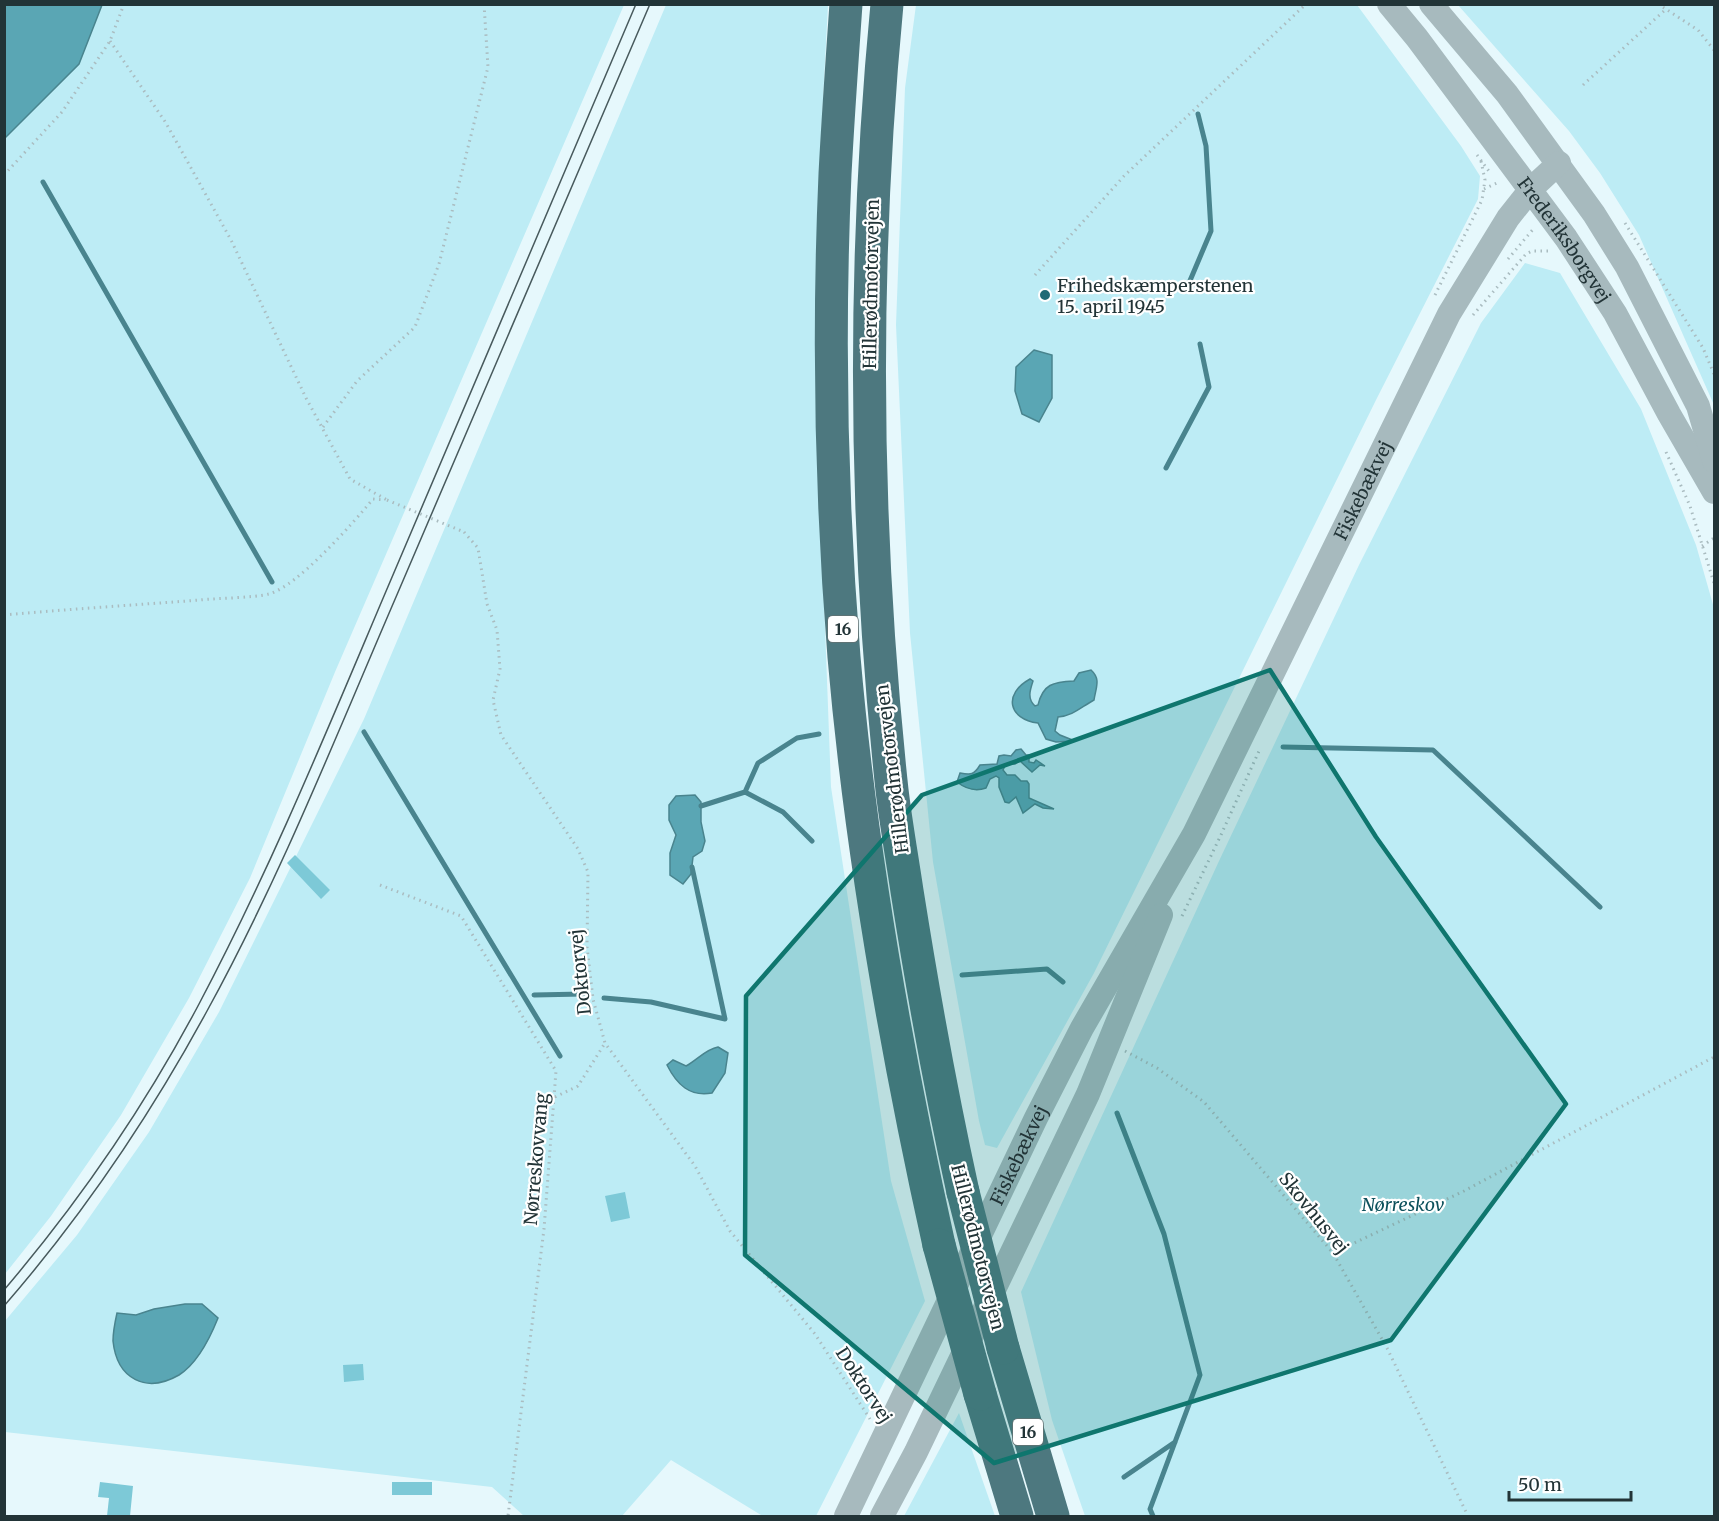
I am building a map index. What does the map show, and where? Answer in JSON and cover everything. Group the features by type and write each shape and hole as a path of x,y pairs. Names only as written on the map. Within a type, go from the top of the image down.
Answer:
{"highway":[{"name":"Hillerødmotorvejen","path":"846,4 835,176 831,359 844,656 859,799 890,1008 912,1124 939,1245 980,1394 1017,1516"},
{"name":"Hillerødmotorvejen","path":"886,4 874,186 869,362 873,526 880,656 893,793 925,1005 963,1192 1003,1348 1053,1516"}],"street":[{"name":"Frederiksborgvej","path":"1389,4 1417,38 1566,238 1615,313 1714,492"},
{"name":"Frederiksborgvej","path":"1431,4 1506,94 1559,163 1621,257 1698,405 1714,461"},
{"name":"Fiskebækvej","path":"846,1516 1036,1118 1082,1028 1194,834 1449,314 1508,218 1531,189 1559,163"},
{"name":"Fiskebækvej","path":"882,1516 916,1452 1088,1094 1194,834"}],"path":[{"path":"4,175 62,112 110,41 124,4"},
{"path":"323,428 357,381 415,327 439,264 488,67 484,4"},
{"path":"1035,276 1124,176 1306,4"},
{"path":"1658,4 1698,30 1714,50"},
{"path":"1583,84 1665,10"},
{"name":"Doktorvej","path":"110,41 166,123 231,240 306,398 350,479 387,500 464,532 478,548 487,604 497,630 500,669 493,700 501,735 578,849 588,872 587,947 593,999 605,1043 695,1166 730,1231 815,1334 882,1438"},
{"path":"1630,230 1703,348 1714,374"},
{"path":"1469,322 1504,277 1526,254 1545,250 1556,252"},
{"path":"4,615 270,594 297,577 352,525 373,499 387,500"},
{"path":"1714,538 1702,546 1714,583"},
{"path":"1180,919 1261,747"},
{"name":"Nørreskovvang","path":"380,885 461,916 556,1071 544,1229 507,1516"},
{"path":"554,1097 578,1086 605,1043"},
{"name":"Skovhusvej","path":"1110,1043 1156,1068 1204,1102 1333,1253 1386,1348 1468,1516"},
{"path":"1333,1253 1464,1191 1714,1057"}],"highlighted area":[{"path":"1270,670 1376,837 1566,1104 1391,1340 994,1463 745,1255 746,996 922,795"}],"green space":[{"path":"102,5 624,5 335,672 250,878 189,998 121,1115 51,1216 5,1274 5,138 79,64"},
{"path":"666,5 828,5 819,176 820,493 831,787 891,1181 925,1301 816,1516 761,1516 671,1460 622,1516 524,1516 492,1487 5,1432 5,1321 77,1235 149,1132 219,1012 364,719"},
{"path":"916,5 1357,5 1461,146 1480,176 1478,199 1376,400 1094,973 997,1148 985,1145 979,1121 933,862 910,633 896,325 905,88"},
{"path":"1458,5 1714,5 1714,405 1639,235 1600,173 1569,131"},
{"name":"Nørreskov","path":"1525,263 1560,273 1641,409 1696,545 1714,608 1714,1516 1085,1516 1052,1420 1021,1292 1219,861 1359,565 1481,323"},
{"path":"959,1413 995,1516 904,1516"}],"shaded area":[{"path":"5,4 102,5 79,64 5,138"},
{"path":"1034,350 1052,355 1052,398 1039,422 1022,414 1015,391 1016,367"},
{"path":"1091,670 1097,680 1094,700 1073,713 1058,717 1055,731 1075,741 1056,742 1046,739 1038,723 1020,717 1015,711 1013,698 1021,685 1030,679 1033,681 1030,697 1035,706 1038,705 1046,688 1055,683 1074,681 1079,673"},
{"path":"1021,749 1029,755 1029,762 1034,763 1036,760 1045,766 1040,765 1032,772 1020,761 1015,764 1006,764 1003,770 1007,775 1015,775 1021,781 1027,781 1029,798 1054,809 1043,808 1035,804 1023,813 1016,797 1009,803 1005,802 999,787 999,778 996,776 990,779 986,788 978,790 957,782 960,773 972,774 980,765 997,764 999,756 1011,756 1016,750"},
{"path":"695,795 701,802 701,822 705,841 702,851 693,857 691,874 683,884 670,875 670,853 676,835 669,820 669,805 676,796"},
{"path":"718,1047 728,1053 725,1073 712,1093 697,1093 685,1088 667,1065 673,1060 686,1066 706,1052"},
{"path":"202,1304 218,1318 198,1357 186,1370 167,1381 145,1383 127,1373 120,1365 113,1341 117,1313 136,1315 154,1309"}],"building":[{"path":"295,855 330,890 321,899 287,863"},
{"path":"625,1192 630,1218 611,1222 605,1196"},
{"path":"363,1364 364,1380 344,1382 343,1365"},
{"path":"100,1482 133,1486 130,1516 107,1516 109,1498 98,1497"},
{"path":"392,1482 432,1482 432,1495 392,1495"}],"waterway":[{"path":"1189,283 1211,231 1206,146 1198,114"},
{"path":"43,182 272,582"},
{"path":"1166,468 1209,387 1200,344"},
{"path":"364,732 560,1056"},
{"path":"745,792 758,763 797,738 819,734"},
{"path":"1283,747 1433,750 1600,907"},
{"path":"701,806 745,792 783,812 812,841"},
{"path":"604,998 651,1002 725,1019 692,867"},
{"path":"962,975 1047,969 1063,982"},
{"path":"534,995 583,994"},
{"path":"1117,1113 1164,1234 1200,1375 1150,1509 1153,1516"},
{"path":"1124,1477 1175,1442"}],"tram line":[{"path":"4,1290 59,1223 133,1116 178,1042 225,954 318,750 636,4"},
{"path":"4,1306 61,1236 114,1164 162,1089 234,961 306,806 650,4"}],"place":[{"name":"Frihedskæmperstenen 15. april 1945","path":"1045,295"}]}
